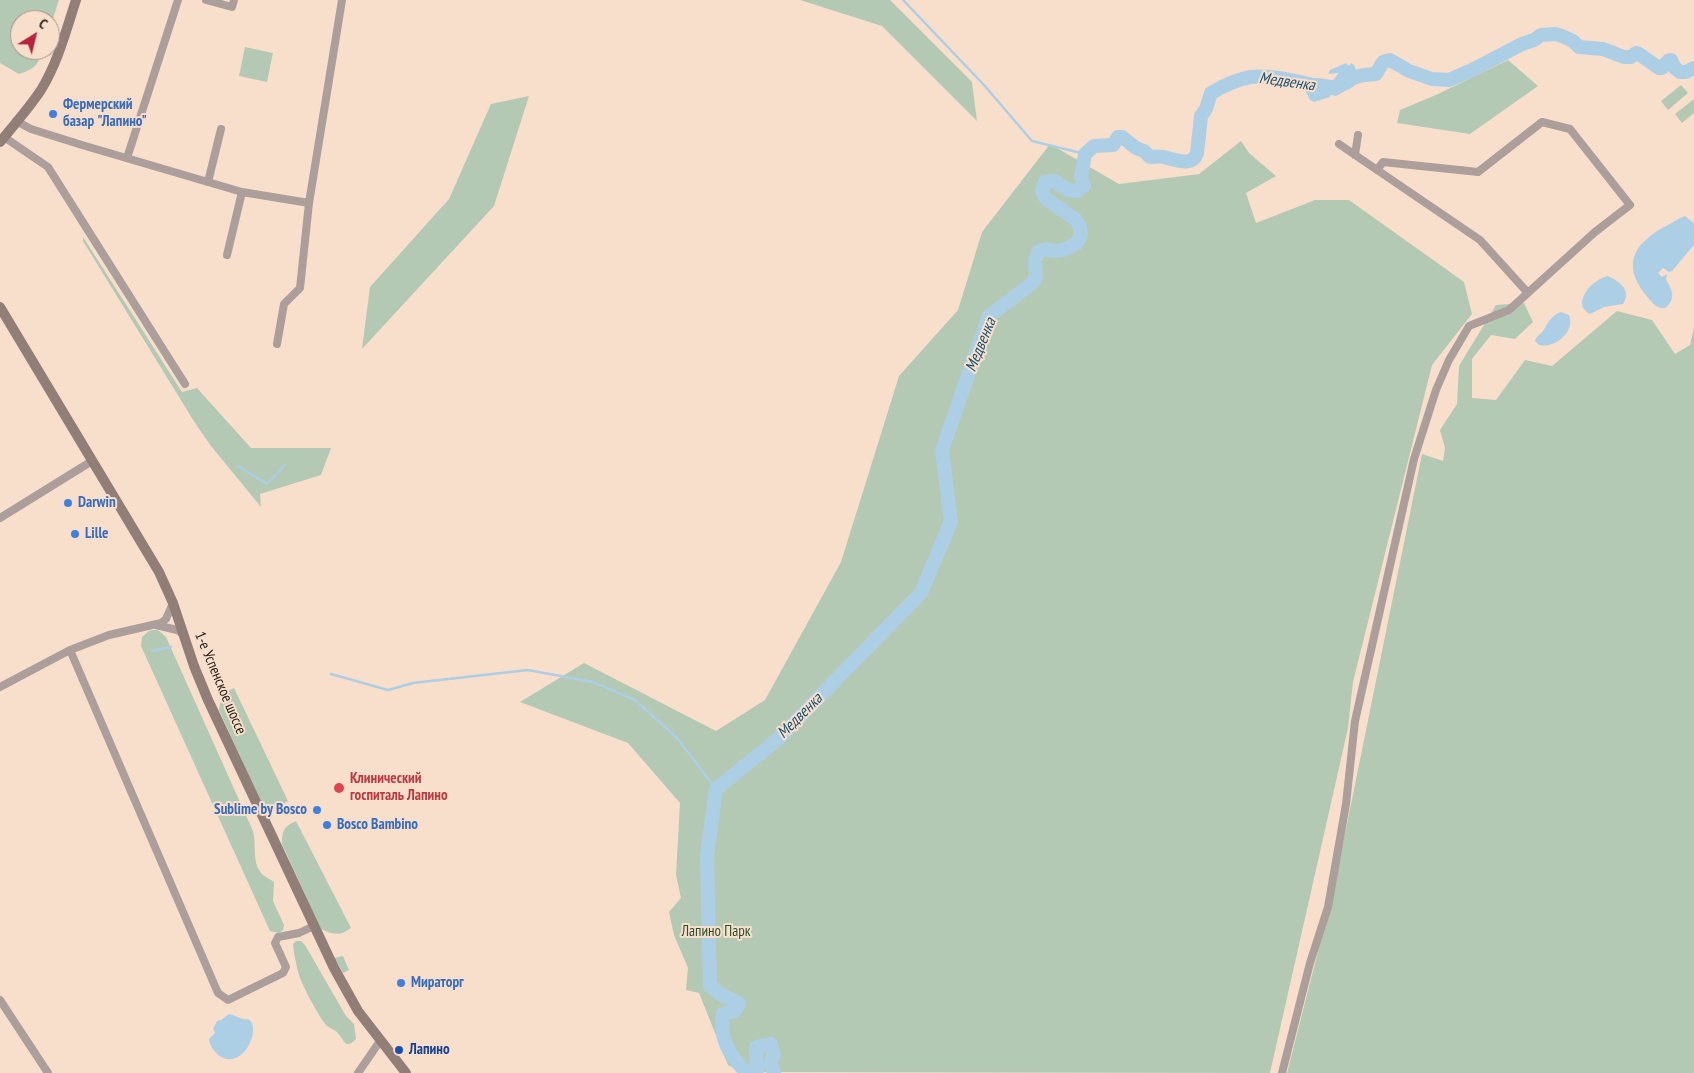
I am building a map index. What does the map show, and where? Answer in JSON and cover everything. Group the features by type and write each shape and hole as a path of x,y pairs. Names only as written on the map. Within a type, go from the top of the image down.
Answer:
{"main road":[{"path":"2,139 40,91 59,54 76,0"},
{"name":"1-е Успенское шоссе","path":"0,307 159,572 173,603 208,700 345,989 380,1041 406,1073"}],"street":[{"path":"127,158 178,0"},
{"path":"206,0 232,6 234,0"},
{"path":"277,344 284,304 300,288 309,203 342,0"},
{"path":"16,121 31,129 242,192 309,203"},
{"path":"1282,1073 1310,963 1328,907 1346,804 1355,721 1414,458 1432,402 1449,360 1470,326 1509,310 1595,232 1630,205 1570,129 1542,122 1478,172 1384,162 1377,170"},
{"path":"208,182 221,129"},
{"path":"1354,155 1358,135"},
{"path":"2,139 48,167 185,384"},
{"path":"1338,144 1480,240 1528,293"},
{"path":"227,255 242,192"},
{"path":"0,518 92,461"},
{"path":"0,687 70,650 109,635 154,625 166,619 173,603"},
{"path":"154,625 169,627 183,634"},
{"path":"70,650 218,993 228,1000 282,973 286,967 275,943 278,936 299,933 314,926"},
{"path":"0,1000 48,1073"},
{"path":"358,1073 380,1041"}],"green space":[{"path":"0,0 59,0 56,10 10,10 10,60 38,60 35,66 19,74 0,63"},
{"path":"800,0 890,0 972,82 977,121 882,26"},
{"path":"245,47 273,53 267,82 239,76"},
{"path":"1508,60 1538,86 1470,134 1397,123 1400,110"},
{"path":"1681,85 1688,93 1668,110 1661,101"},
{"path":"529,96 494,206 362,349 370,287 449,199 491,104"},
{"path":"1694,99 1694,113 1682,123 1675,114"},
{"name":"Лапино Парк","path":"1241,141 1249,153 1276,176 1246,193 1256,223 1315,200 1349,200 1464,282 1472,314 1432,365 1353,682 1348,728 1270,1073 741,1072 728,1065 699,993 686,990 688,968 674,935 669,912 681,898 676,875 680,803 628,743 520,702 584,663 716,731 765,700 841,562 899,376 958,310 982,232 1050,144 1119,184 1199,174"},
{"path":"83,237 182,392 197,388 251,448 331,448 321,475 260,494 261,507 211,446 195,423 83,241"},
{"path":"1524,303 1533,322 1515,339 1491,335 1472,359 1472,398 1496,400 1525,360 1552,366 1617,311 1652,320 1675,354 1690,345 1694,328 1694,1073 1287,1073 1333,893 1422,454 1443,461 1445,448 1440,430 1457,404 1459,366 1496,305"},
{"path":"153,630 158,630 166,637 253,831 259,871 274,882 273,901 284,925 283,930 279,933 270,931 141,646 142,637"},
{"path":"234,688 288,801 276,809 264,806 259,798 219,710 223,696"},
{"path":"296,821 351,928 344,932 333,933 321,929 282,844 284,830"},
{"path":"296,941 301,941 305,945 346,1016 354,1024 356,1039 349,1044 345,1043 337,1032 327,1026 312,1002 301,980 295,960 293,944"},
{"path":"343,956 349,970 343,973 334,958"}],"water":[{"path":"1346,63 1349,66 1351,63 1354,65 1357,72 1363,75 1355,79 1352,85 1336,96 1331,95 1314,102 1310,100 1304,88 1310,79 1333,80 1339,73 1328,74 1330,70"},
{"path":"1685,216 1694,223 1694,245 1672,271 1669,272 1663,268 1658,273 1662,277 1667,274 1666,280 1672,295 1671,302 1665,308 1660,308 1652,303 1640,288 1633,268 1634,258 1637,250 1652,234"},
{"path":"1608,276 1623,287 1626,295 1623,304 1604,307 1590,314 1584,310 1583,298 1590,286"},
{"path":"1561,312 1569,315 1570,321 1567,333 1557,342 1545,346 1539,345 1535,341 1537,337 1552,317"},
{"path":"229,1014 248,1019 252,1024 253,1031 252,1039 242,1054 235,1058 227,1059 218,1055 211,1046 209,1039 215,1033 213,1029 217,1021"}],"waterway":[{"path":"903,0 984,85 1032,141 1085,154"},
{"name":"Медвенка","path":"1346,83 1356,77 1376,74 1383,62 1390,60 1409,71 1432,79 1449,80 1541,35 1555,34 1573,41 1579,47 1603,49 1624,57 1631,57 1636,53 1659,68 1662,68 1671,60 1675,68 1680,72 1686,72 1694,68"},
{"name":"Медвенка","path":"774,1073 770,1063 774,1055 771,1044 756,1047 757,1071 746,1072 730,1053 724,1038 723,1014 735,1011 739,1003 725,997 710,986 707,855 716,789 778,739 921,593 951,521 942,450 989,316 1030,285 1036,278 1035,260 1038,252 1046,249 1054,251 1063,250 1077,243 1081,235 1080,227 1075,219 1045,198 1042,190 1045,182 1054,181 1068,190 1077,191 1084,186 1081,177 1085,154 1094,146 1113,145 1118,137 1122,137 1150,157 1182,161 1195,158 1201,116 1206,109 1211,93 1241,79 1259,76 1325,88"},
{"path":"238,466 267,484 285,465"},
{"path":"153,651 171,647"},
{"path":"331,674 388,690 413,683 528,670 593,682 635,700 677,738 716,789"}],"place":[{"name":"Фермерский базар \"Лапино\"","path":"53,114"},
{"name":"Darwin","path":"68,503"},
{"name":"Lille","path":"75,534"},
{"name":"Клинический госпиталь Лапино","path":"339,788"},
{"name":"Sublime by Bosco","path":"317,810"},
{"name":"Bosco Bambino","path":"327,825"},
{"name":"Мираторг","path":"401,983"},
{"name":"Лапино","path":"399,1050"}]}
